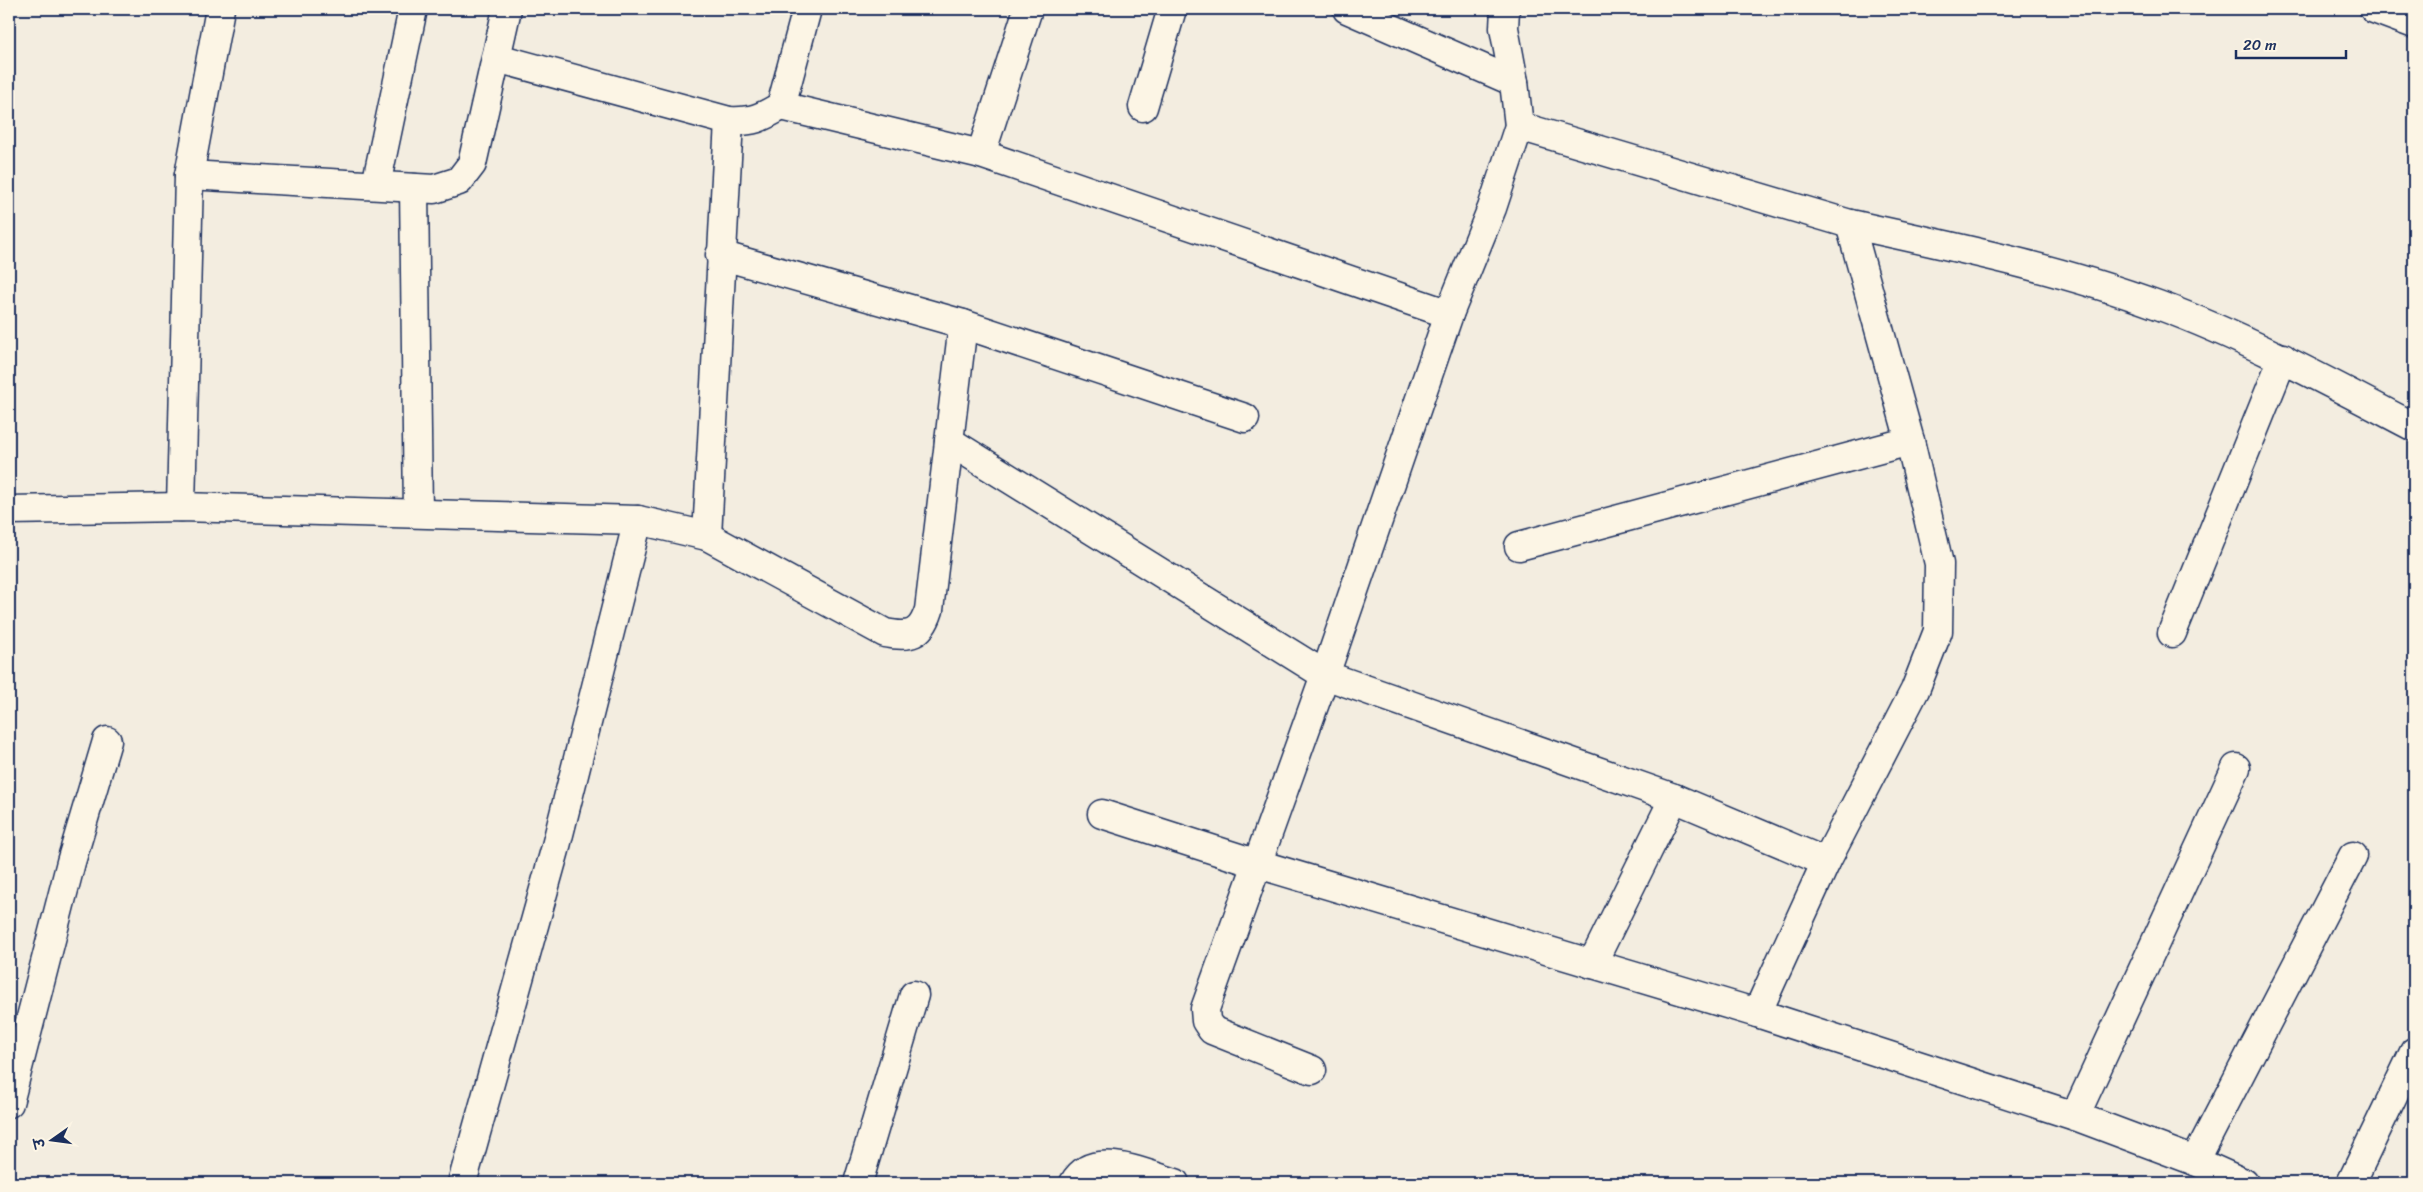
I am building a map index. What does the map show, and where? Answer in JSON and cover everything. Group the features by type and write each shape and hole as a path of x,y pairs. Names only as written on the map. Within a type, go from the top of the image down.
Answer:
{"street":[{"path":"181,507 189,175 220,9"},
{"path":"376,185 413,9"},
{"path":"189,175 434,189 459,181 472,164 507,9"},
{"path":"497,58 729,121 746,122 762,118 781,106 806,9"},
{"path":"981,154 1028,9"},
{"path":"1143,106 1172,9"},
{"path":"1347,9 1514,82"},
{"path":"1312,1070 1212,1030 1206,1021 1205,1009 1258,864 1448,314 1492,208 1519,126 1514,82 1504,28 1505,9"},
{"path":"2374,9 2414,24"},
{"path":"781,106 981,154 1448,314"},
{"path":"707,536 720,256 729,121"},
{"path":"1519,126 1850,224 2030,264 2158,305 2283,358 2414,427"},
{"path":"414,188 418,513"},
{"path":"1757,1014 1826,862 1915,690 1938,631 1940,564 1910,441 1850,224"},
{"path":"720,256 963,324 1246,418"},
{"path":"9,510 181,507 638,520 707,536 885,632 902,636 916,633 925,623 930,610 963,324"},
{"path":"2172,633 2283,358"},
{"path":"949,441 1324,674 1674,798 1826,862"},
{"path":"1519,546 1910,441"},
{"path":"462,1183 555,850 638,520"},
{"path":"9,1103 72,862 107,740"},
{"path":"2075,1116 2236,768"},
{"path":"1592,964 1674,798"},
{"path":"1102,814 1258,864 1757,1014 2075,1116 2195,1161 2244,1183"},
{"path":"2195,1161 2354,856"},
{"path":"858,1183 914,996"},
{"path":"2351,1183 2414,1052"},
{"path":"1074,1183 1092,1167 1111,1164 1175,1183"}]}
